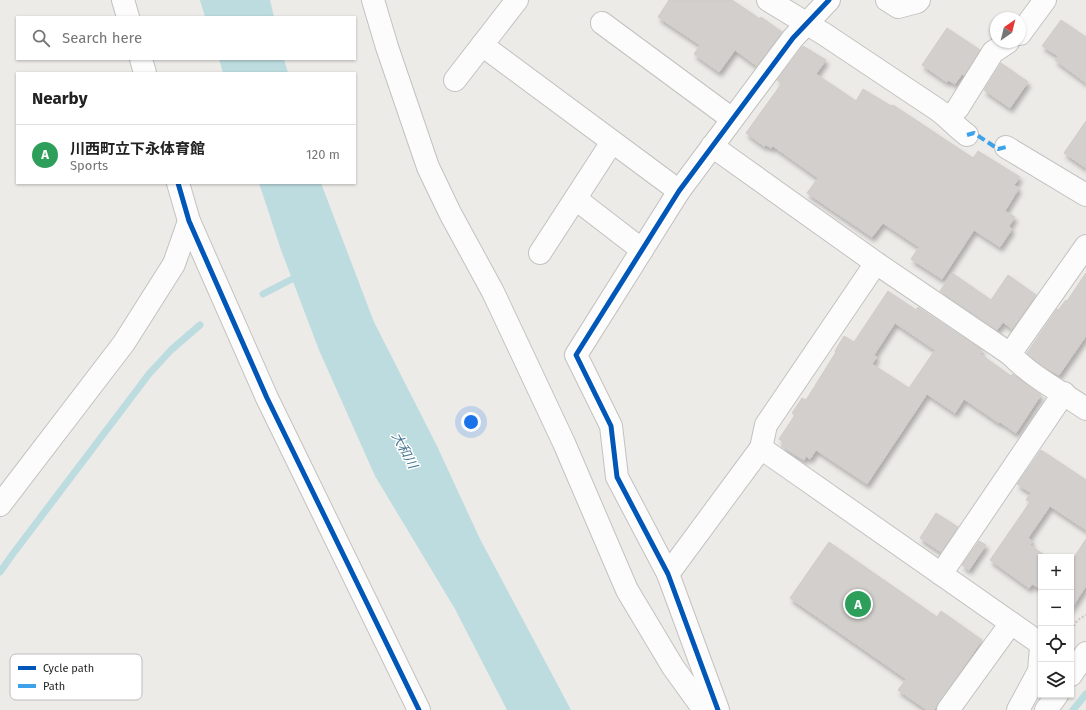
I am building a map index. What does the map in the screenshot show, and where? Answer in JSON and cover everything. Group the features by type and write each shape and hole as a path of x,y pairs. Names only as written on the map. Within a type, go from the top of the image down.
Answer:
{"street":[{"path":"123,0 128,16"},
{"path":"373,0 387,47 423,152 450,213 493,292 550,414 626,590 673,667 704,710"},
{"path":"455,80 517,0"},
{"path":"768,0 949,118 955,126 967,135"},
{"path":"718,710 668,574 617,477 611,426 576,355 679,191 793,38 829,0"},
{"path":"887,0 898,7 917,2 918,0"},
{"path":"1026,26 1045,0"},
{"path":"602,23 732,119"},
{"path":"482,45 679,191"},
{"path":"949,118 958,108 993,52 999,48"},
{"path":"141,60 145,72"},
{"path":"540,253 612,142"},
{"path":"712,146 876,263 1010,354 1020,365 1086,409"},
{"path":"1006,147 1086,195"},
{"path":"178,184 189,221 268,398 419,710"},
{"path":"576,199 642,250"},
{"path":"0,505 124,343 174,264 189,221"},
{"path":"1010,354 1086,246"},
{"path":"668,574 761,448 766,425 876,263"},
{"path":"941,574 1064,393"},
{"path":"761,448 1038,642"},
{"path":"948,710 1011,623"},
{"path":"1074,670 1086,653"},
{"path":"1018,710 1039,671 1040,662"},
{"path":"1046,710 1054,698"}],"path":[{"path":"1073,626 1078,620 1086,615"}],"water":[{"path":"200,0 270,0 274,16 205,16"},
{"path":"219,60 284,60 288,72 223,72"},
{"name":"大和川","path":"259,184 321,184 374,322 437,446 480,539 571,710 507,710 455,609 375,476 319,350 281,250"}],"building":[{"path":"669,0 732,0 760,19 761,17 782,32 757,66 735,50 719,72 694,54 700,45 658,17"},
{"path":"1061,20 1086,37 1086,83 1055,60 1058,56 1042,46"},
{"path":"947,28 980,50 964,75 962,74 955,84 948,80 947,82 922,65"},
{"path":"803,46 826,60 816,74 856,101 863,89 891,106 893,105 973,158 978,151 1020,177 1014,185 1019,188 1005,211 1015,217 1009,226 1012,229 1000,247 974,230 942,279 911,259 919,247 883,223 872,237 807,193 818,178 773,146 771,148 766,145 764,146 746,133 782,83 777,80"},
{"path":"1001,63 1028,82 1010,108 984,90"},
{"path":"1086,121 1086,168 1064,153"},
{"path":"952,273 991,300 1008,275 1036,295 1012,329 1003,322 997,330 940,291"},
{"path":"1086,273 1086,336 1059,375 1044,367 1027,353 1057,309 1058,310 1066,300 1067,301"},
{"path":"888,291 916,310 918,307 982,350 980,354 1011,376 1013,374 1041,395 1016,433 964,399 955,413 927,394 867,484 816,450 810,459 806,456 804,460 781,446 784,442 779,439 795,415 792,413 802,398 806,400 836,352 835,351 844,336 854,342","holes":["895,323 935,350 909,388 872,364 877,357 874,355"]},
{"path":"1041,450 1086,480 1086,530 1050,506 1028,538 1032,541 1030,545 1043,554 1038,554 1038,587 1032,584 1029,588 990,560 1030,502 1026,500 1031,493 1017,484"},
{"path":"936,513 958,527 941,552 920,538"},
{"path":"1086,539 1086,586 1074,604 1074,590 1074,557"},
{"path":"979,541 986,545 969,570 962,565"},
{"path":"829,542 937,617 941,611 982,640 934,710 927,710 898,690 906,679 790,598"}],"waterway":[{"path":"263,294 300,275"},
{"path":"0,572 149,374 171,350 200,325"},
{"path":"1073,710 1086,694"}],"marked path":[{"path":"967,135 974,133 998,149 1006,147"}],"cycle path":[{"path":"718,710 668,574 617,477 611,426 576,355 679,191 793,38 829,0"},
{"path":"178,184 189,221 267,398 419,710"}],"place":[{"name":"川西町立下永体育館","path":"858,604"}]}
